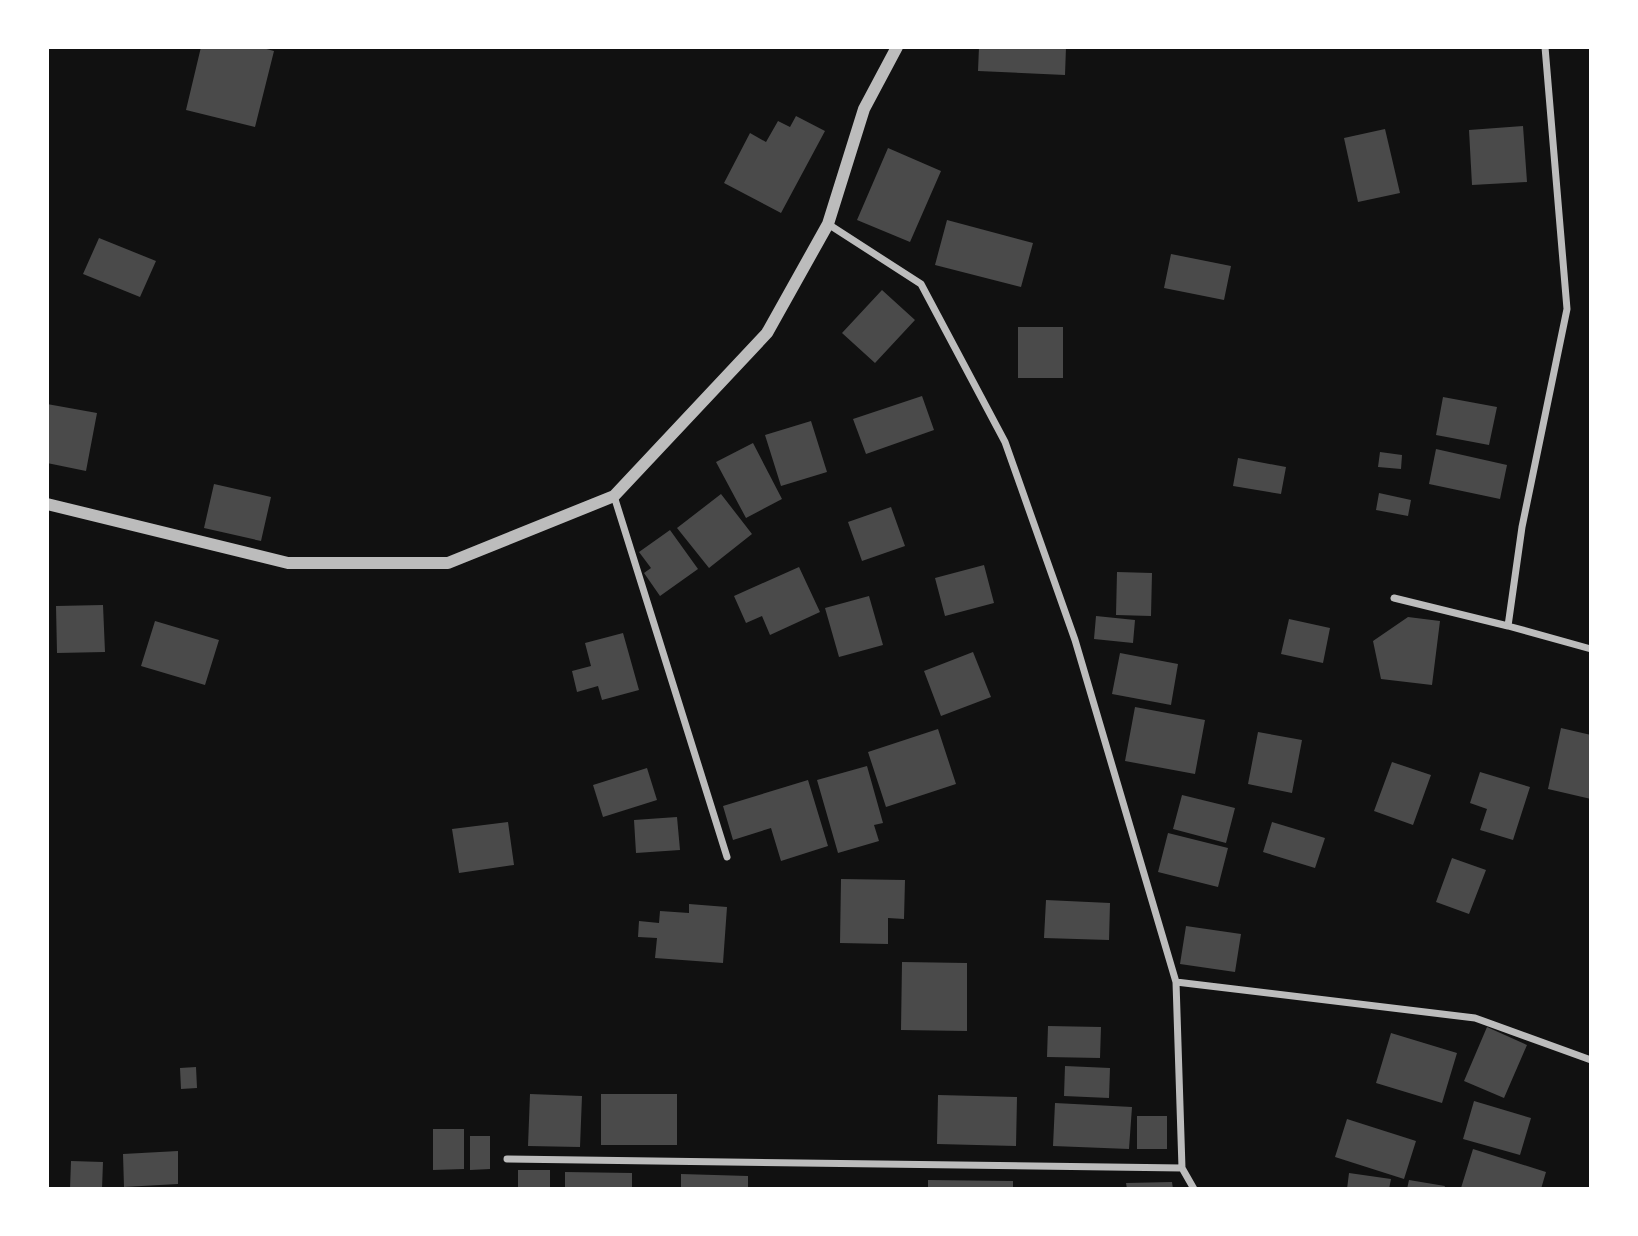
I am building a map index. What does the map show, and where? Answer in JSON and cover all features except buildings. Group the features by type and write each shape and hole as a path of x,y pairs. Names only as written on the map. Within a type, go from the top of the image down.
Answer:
{"street":[{"path":"47,504 289,563 448,563 614,496 767,332 828,224 864,109 897,47"},
{"path":"1508,626 1522,527 1566,309 1545,47"},
{"path":"828,224 921,284 1005,442 1074,640 1176,982 1182,1168 1194,1189"},
{"path":"614,496 727,857"},
{"path":"1394,598 1591,649"},
{"path":"1176,982 1475,1018 1591,1060"},
{"path":"507,1159 1182,1168"}]}
